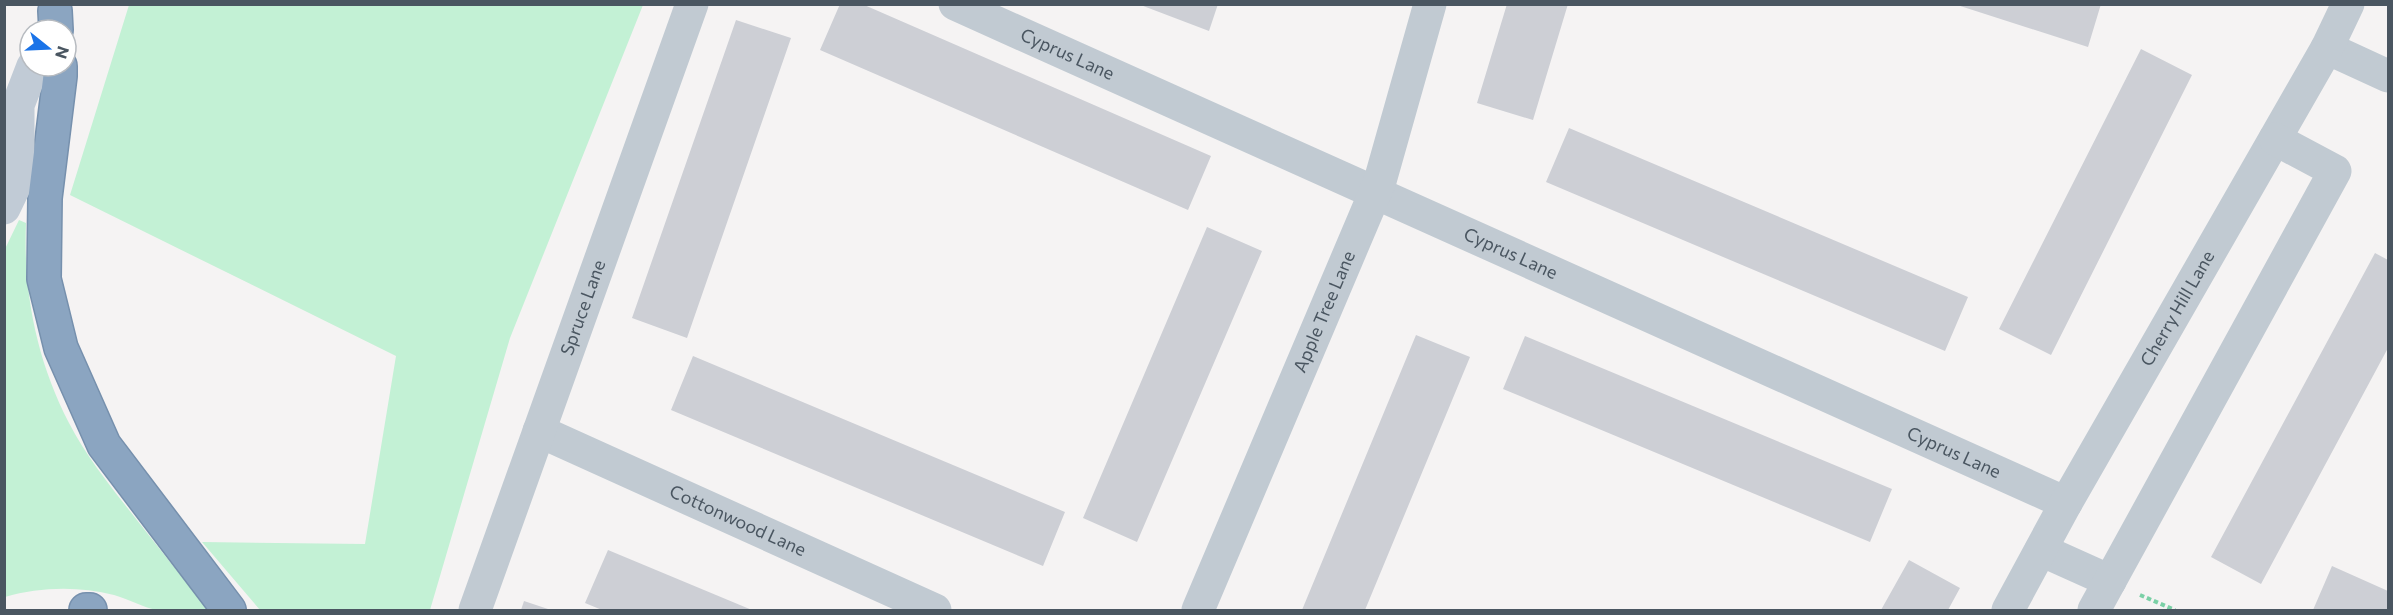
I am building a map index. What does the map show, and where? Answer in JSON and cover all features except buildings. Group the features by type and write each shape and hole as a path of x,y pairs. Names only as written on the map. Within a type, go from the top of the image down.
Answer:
{"highway":[{"path":"60,78 45,198 44,279 61,348 104,445 229,610"}],"main road":[{"path":"4,208 18,179 11,112 27,78"}],"street":[{"name":"Spruce Lane","path":"475,610 692,4"},
{"name":"Cyprus Lane","path":"955,4 2066,503"},
{"name":"Apple Tree Lane","path":"1198,610 1375,193 1430,4"},
{"name":"Cherry Hill Lane","path":"2008,610 2066,503 2327,48 2348,4"},
{"path":"2327,48 2388,76"},
{"path":"2094,610 2335,171 2275,139"},
{"name":"Cottonwood Lane","path":"539,431 935,610"},
{"path":"2041,550 2110,581"}],"green space":[{"path":"129,5 643,5 510,338 430,610 260,610 202,542 365,544 396,356 70,195"},
{"path":"19,220 26,223 27,275 34,326 48,375 69,423 105,478 208,610 176,612 157,610 114,595 73,589 32,591 5,597 4,251"}]}
